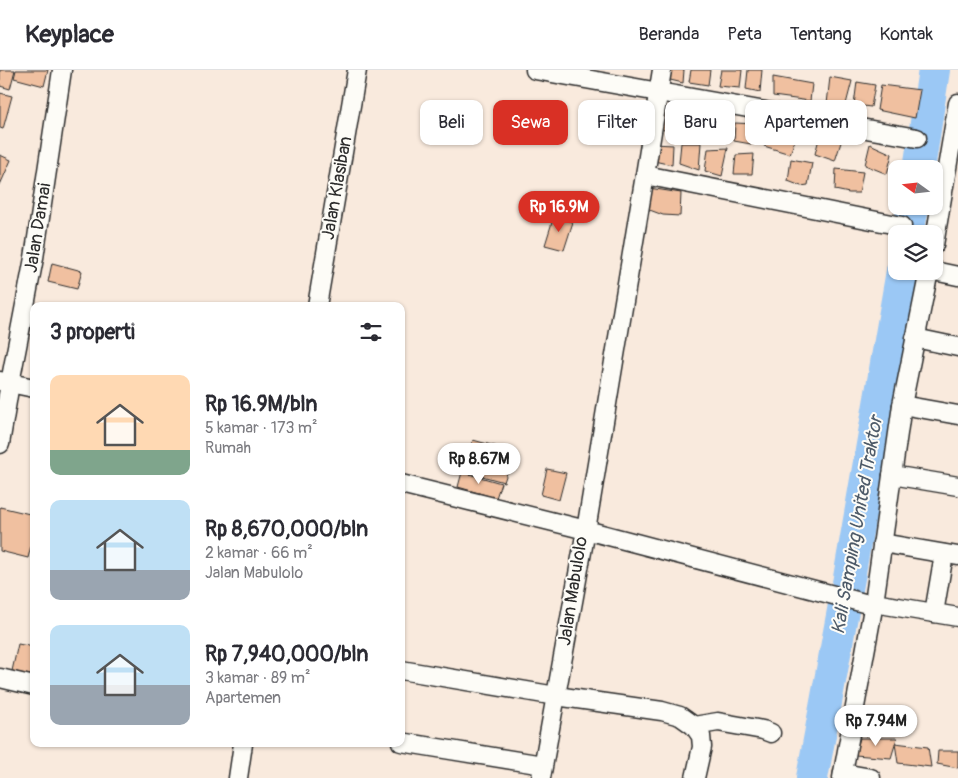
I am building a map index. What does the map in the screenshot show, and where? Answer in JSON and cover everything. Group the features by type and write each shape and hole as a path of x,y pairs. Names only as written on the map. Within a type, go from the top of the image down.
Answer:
{"street":[{"name":"Jalan Damai","path":"0,444 5,382 34,258 62,70"},
{"name":"Jalan Klasiban","path":"318,302 357,70"},
{"path":"535,70 917,138"},
{"path":"662,70 586,530 863,602 958,617"},
{"path":"937,225 958,103"},
{"path":"645,175 897,225"},
{"path":"943,273 958,276"},
{"path":"871,778 842,776 863,602 882,543 902,405 927,280"},
{"path":"915,338 958,347"},
{"path":"5,382 30,387"},
{"path":"902,405 958,415"},
{"path":"892,475 958,486"},
{"name":"Jalan Mabulolo","path":"405,485 586,530 542,771"},
{"path":"882,543 951,555 934,613"},
{"path":"405,671 556,696 662,711 680,716 694,726 701,736 702,748 695,778"},
{"path":"0,678 30,685"},
{"path":"694,726 718,722 763,730 771,734"},
{"path":"405,743 542,771"},
{"path":"238,778 243,747"}],"building":[{"path":"0,70 15,70 10,89 0,86"},
{"path":"16,70 48,70 44,86 14,78"},
{"path":"667,70 684,70 683,83 666,79"},
{"path":"691,70 710,70 708,85 689,82"},
{"path":"721,70 742,70 740,88 718,86"},
{"path":"748,70 762,70 760,92 746,89"},
{"path":"773,77 812,84 810,100 773,96"},
{"path":"830,77 852,81 847,100 827,100"},
{"path":"857,82 875,85 871,107 867,107 867,100 855,100"},
{"path":"881,85 920,90 915,118 877,110"},
{"path":"0,93 12,96 3,129 0,128"},
{"path":"661,110 665,110 665,130 658,129"},
{"path":"735,123 745,123 745,143 735,141"},
{"path":"655,144 673,145 672,165 654,161"},
{"path":"870,144 892,154 890,160 888,160 887,174 865,165"},
{"path":"681,145 701,145 699,170 679,163"},
{"path":"764,145 793,145 790,154"},
{"path":"817,145 840,145 835,161 815,154"},
{"path":"728,148 722,176 705,171 708,149"},
{"path":"754,154 752,174 734,174 736,155"},
{"path":"0,155 11,160 0,185"},
{"path":"791,159 812,163 808,185 801,186 788,181"},
{"path":"836,169 863,172 859,193 835,190"},
{"path":"649,188 681,193 680,216 663,215 647,209"},
{"path":"554,216 573,222 564,250 545,245"},
{"path":"52,263 82,271 77,289 48,282"},
{"path":"473,440 509,450 506,464 469,454"},
{"path":"468,456 509,467 504,482 464,471"},
{"path":"547,469 566,473 559,500 541,495"},
{"path":"462,472 501,483 496,498 458,487"},
{"path":"0,507 30,514 30,550 28,558 0,551"},
{"path":"18,644 30,646 30,675 12,671"},
{"path":"860,738 897,738 891,758 855,755"},
{"path":"895,743 928,747 931,767 898,763"},
{"path":"938,751 958,751 958,768 937,764"}],"waterway":[{"name":"Kali Samping United Traktor","path":"920,160 934,70"},
{"name":"Kali Samping United Traktor","path":"910,225 911,215"},
{"name":"Kali Samping United Traktor","path":"812,778 900,280"}]}
